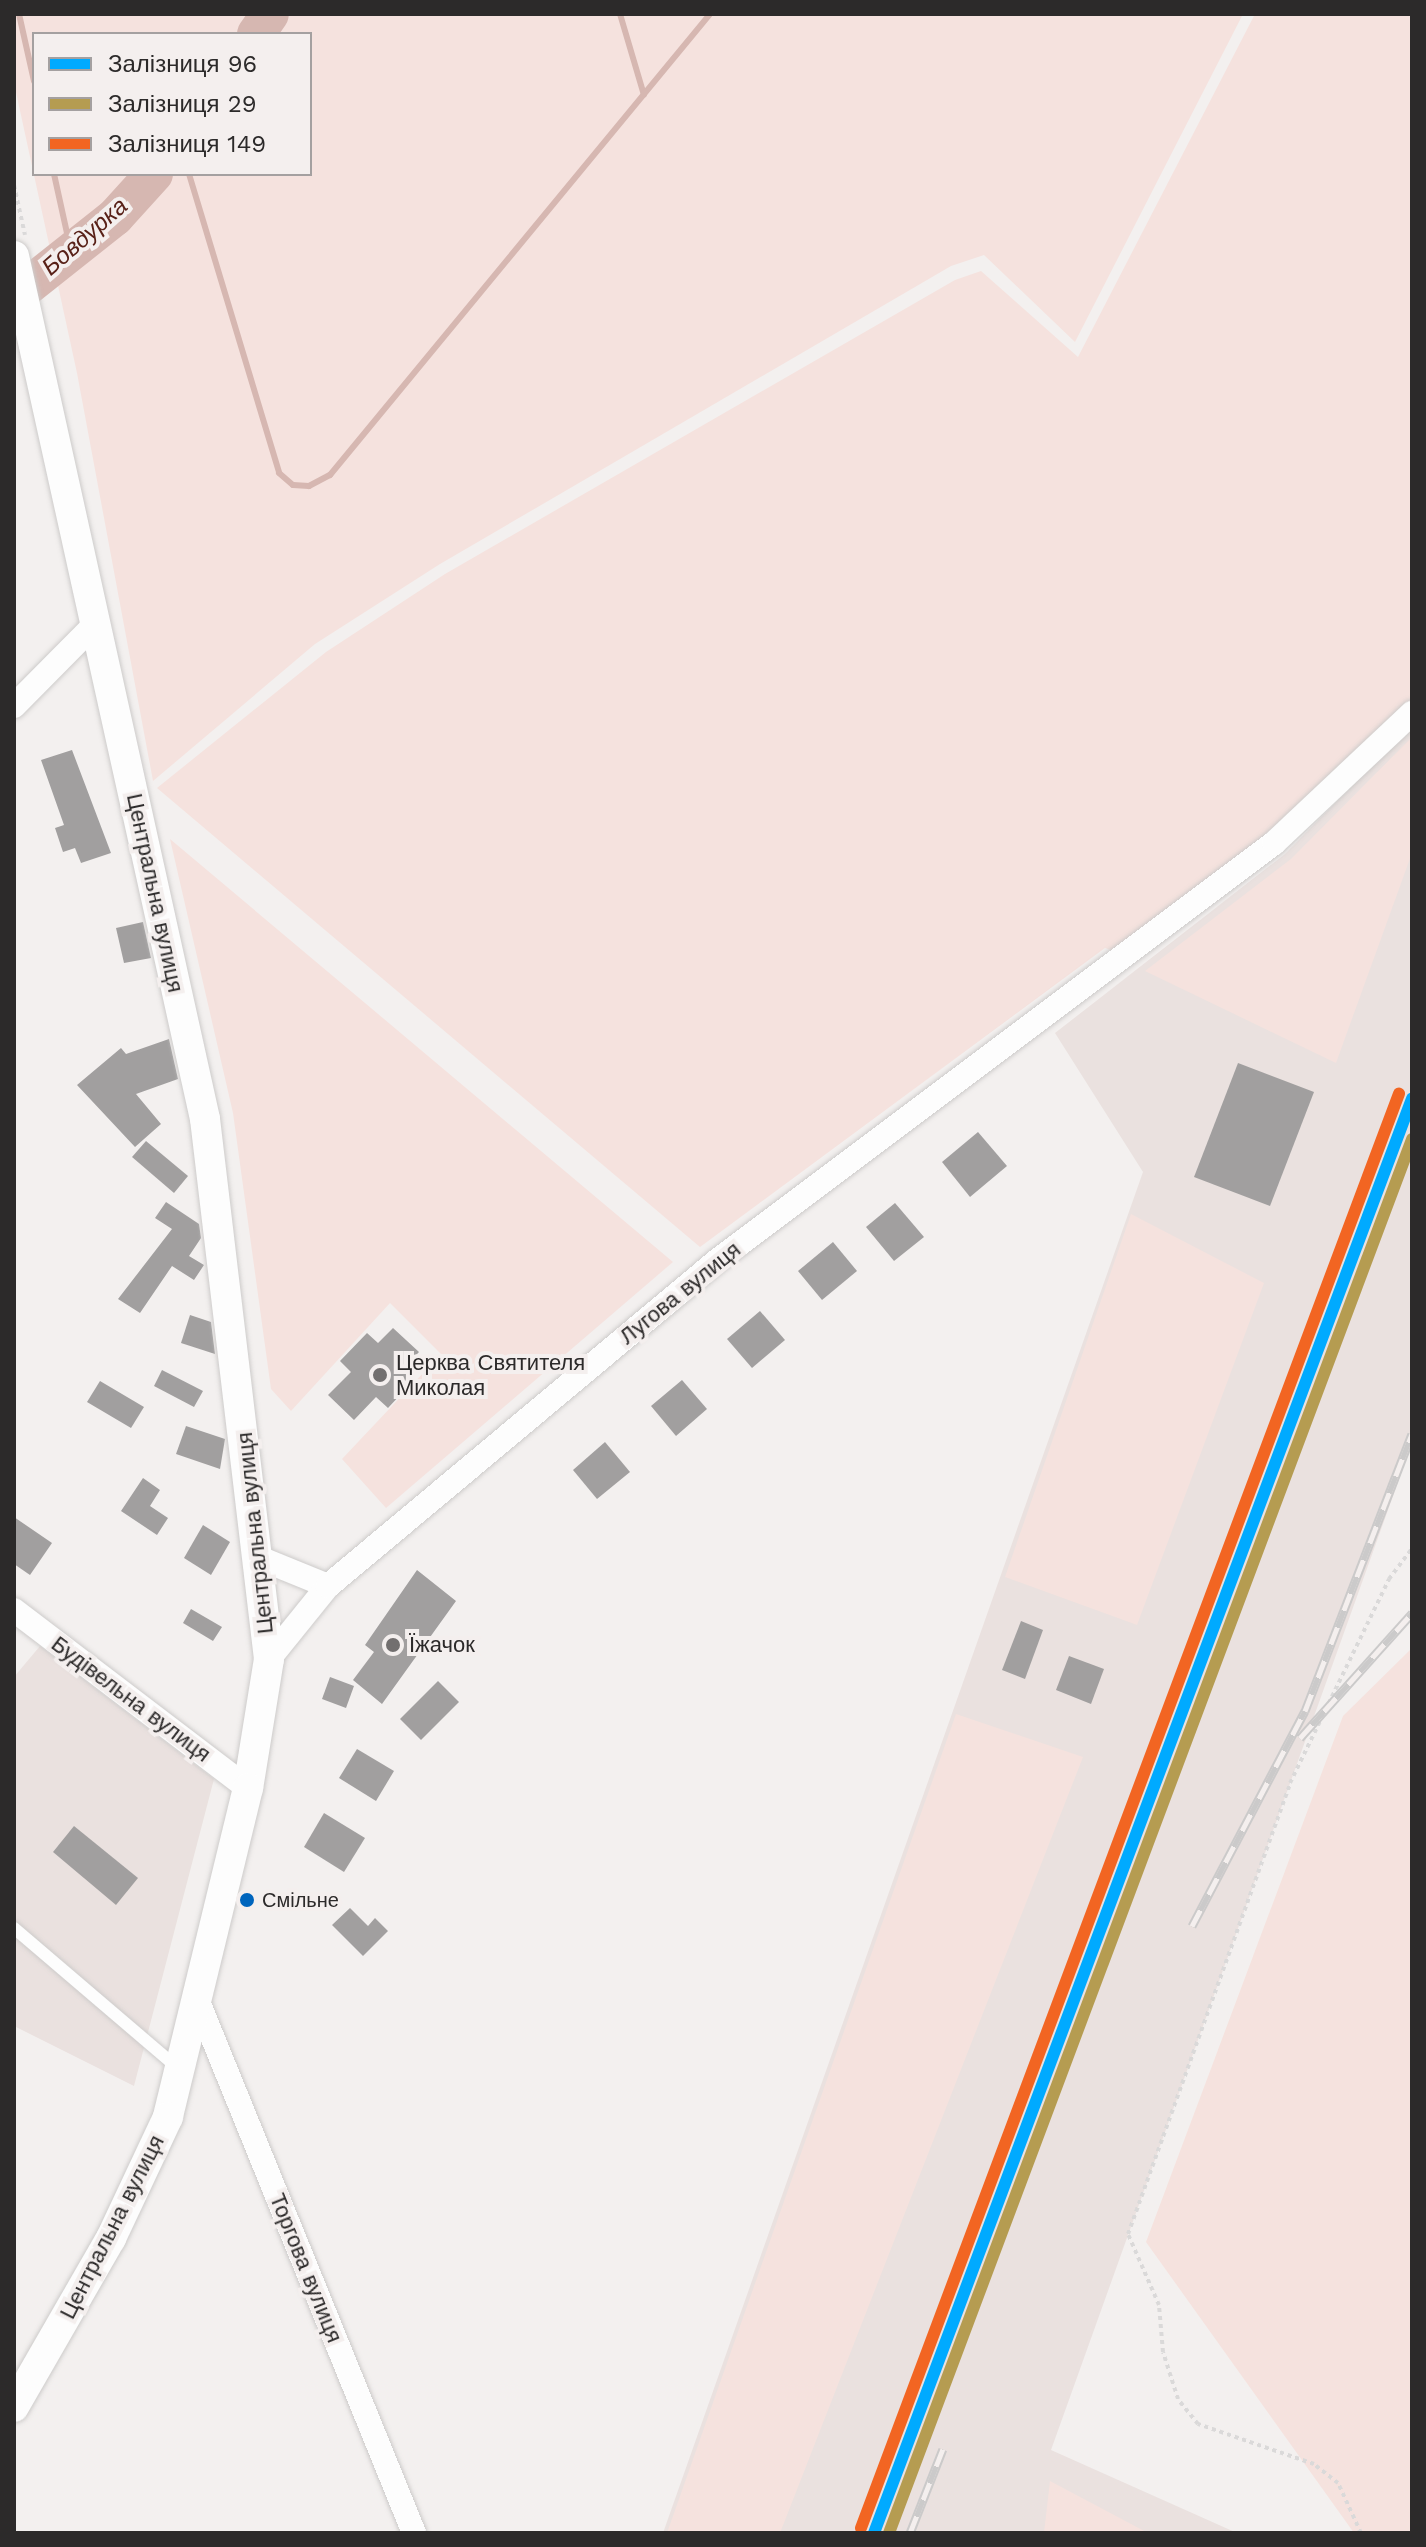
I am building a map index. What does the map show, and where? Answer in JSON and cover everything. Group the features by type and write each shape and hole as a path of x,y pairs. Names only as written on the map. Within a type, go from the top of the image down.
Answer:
{"street":[{"name":"Центральна вулиця","path":"14,2407 146,2170 182,2071 248,1788 269,1659 205,1119 21,271"},
{"path":"14,706 96,623"},
{"name":"Лугова вулиця","path":"269,1659 328,1586 718,1260 1274,843 1412,713"},
{"path":"259,1558 328,1586"},
{"name":"Будівельна вулиця","path":"14,1610 248,1788"},
{"name":"Торгова вулиця","path":"199,2004 414,2533"}],"lane":[{"path":"14,1928 182,2071"}],"path":[{"path":"14,185 21,271"},
{"path":"1361,2533 1338,2483 1314,2464 1198,2424 1178,2399 1163,2352 1159,2305 1128,2234 1290,1783 1389,1579 1412,1549"}],"shaded area":[{"path":"14,14 1243,14 1075,342 984,255 951,266 440,564 315,644 153,781 77,373 34,176 312,176 312,32 32,32 32,166 14,83"},
{"path":"1255,14 1412,14 1412,700 1301,810 1117,952 1105,948 700,1247 157,788 326,652 445,574 955,280 981,271 1078,357"},
{"path":"1412,725 1412,1443 1051,2450 1237,2533 663,2533 1143,1172 1055,1033 1285,854"},
{"path":"1412,737 1412,853 1336,1063 1145,971 1291,859"},
{"path":"170,839 673,1262 386,1508 342,1459 441,1354 390,1303 291,1411 271,1389 233,1113"},
{"path":"1131,1214 1264,1283 1137,1625 1005,1577"},
{"path":"40,1646 214,1779 134,2086 14,2026 14,1677"},
{"path":"1412,1648 1412,2533 1354,2533 1146,2242 1343,1716"},
{"path":"956,1714 1083,1757 780,2533 667,2533"},
{"path":"1050,2481 1148,2533 1044,2533"}],"building":[{"path":"72,750 111,853 81,863 75,848 63,852 55,828 64,825 41,760"},
{"path":"143,922 151,958 124,963 116,928"},
{"path":"169,1039 178,1079 136,1094 161,1124 135,1147 77,1085 121,1048 126,1054"},
{"path":"1238,1063 1314,1092 1270,1206 1194,1177"},
{"path":"978,1132 1007,1166 970,1197 942,1162"},
{"path":"146,1141 188,1176 174,1193 132,1157"},
{"path":"166,1202 199,1224 201,1238 189,1256 204,1265 194,1280 172,1266 140,1313 118,1299 172,1229 155,1218"},
{"path":"895,1203 924,1237 894,1261 866,1227"},
{"path":"833,1242 857,1271 822,1300 798,1271"},
{"path":"760,1311 785,1340 752,1368 727,1339"},
{"path":"190,1315 211,1322 215,1354 181,1343"},
{"name":"Церква Святителя Миколая","path":"393,1328 419,1352 404,1368 415,1379 388,1408 376,1397 354,1420 328,1395 351,1372 340,1361 367,1333 378,1343"},
{"path":"162,1370 203,1391 194,1407 154,1386"},
{"path":"682,1380 707,1409 676,1436 651,1406"},
{"path":"100,1381 144,1407 131,1428 87,1402"},
{"path":"186,1426 225,1439 220,1469 176,1454"},
{"path":"605,1442 630,1472 597,1499 573,1470"},
{"path":"143,1478 160,1490 150,1506 168,1518 157,1535 121,1511"},
{"path":"14,1517 52,1543 30,1575 14,1564"},
{"path":"203,1525 230,1542 211,1575 184,1558"},
{"path":"417,1570 456,1601 382,1704 353,1680 374,1652 365,1645"},
{"path":"191,1609 222,1627 213,1641 183,1623"},
{"path":"1021,1621 1043,1630 1025,1679 1002,1670"},
{"path":"1069,1656 1104,1669 1091,1704 1056,1690"},
{"path":"330,1677 354,1686 346,1708 322,1699"},
{"path":"438,1681 459,1702 421,1740 400,1719"},
{"path":"357,1749 394,1771 376,1801 339,1778"},
{"path":"324,1813 365,1838 344,1872 304,1847"},
{"path":"74,1826 138,1878 116,1905 53,1852"},
{"path":"350,1908 368,1926 375,1918 388,1931 363,1956 332,1925"}],"waterway":[{"path":"19,14 32,72"},
{"name":"Бовдурка","path":"257,32 270,14"},
{"path":"620,14 644,95"},
{"path":"190,176 279,473 293,485 309,486 330,475 710,14"},
{"path":"54,176 71,251"},
{"name":"Бовдурка","path":"14,297 115,217 152,176"}],"railway":[{"path":"1192,1926 1305,1711 1412,1434"},
{"path":"1300,1738 1412,1613"},
{"path":"910,2533 943,2449"}],"rail line":[{"name":"149","path":"861,2528 1399,1094"},
{"name":"96","path":"874,2533 1412,1099"},
{"name":"29","path":"889,2533 1412,1139"}],"place":[{"name":"Церква Святителя Миколая","path":"380,1375"},
{"name":"Їжачок","path":"393,1645"},
{"name":"Смільне","path":"247,1900"}]}
